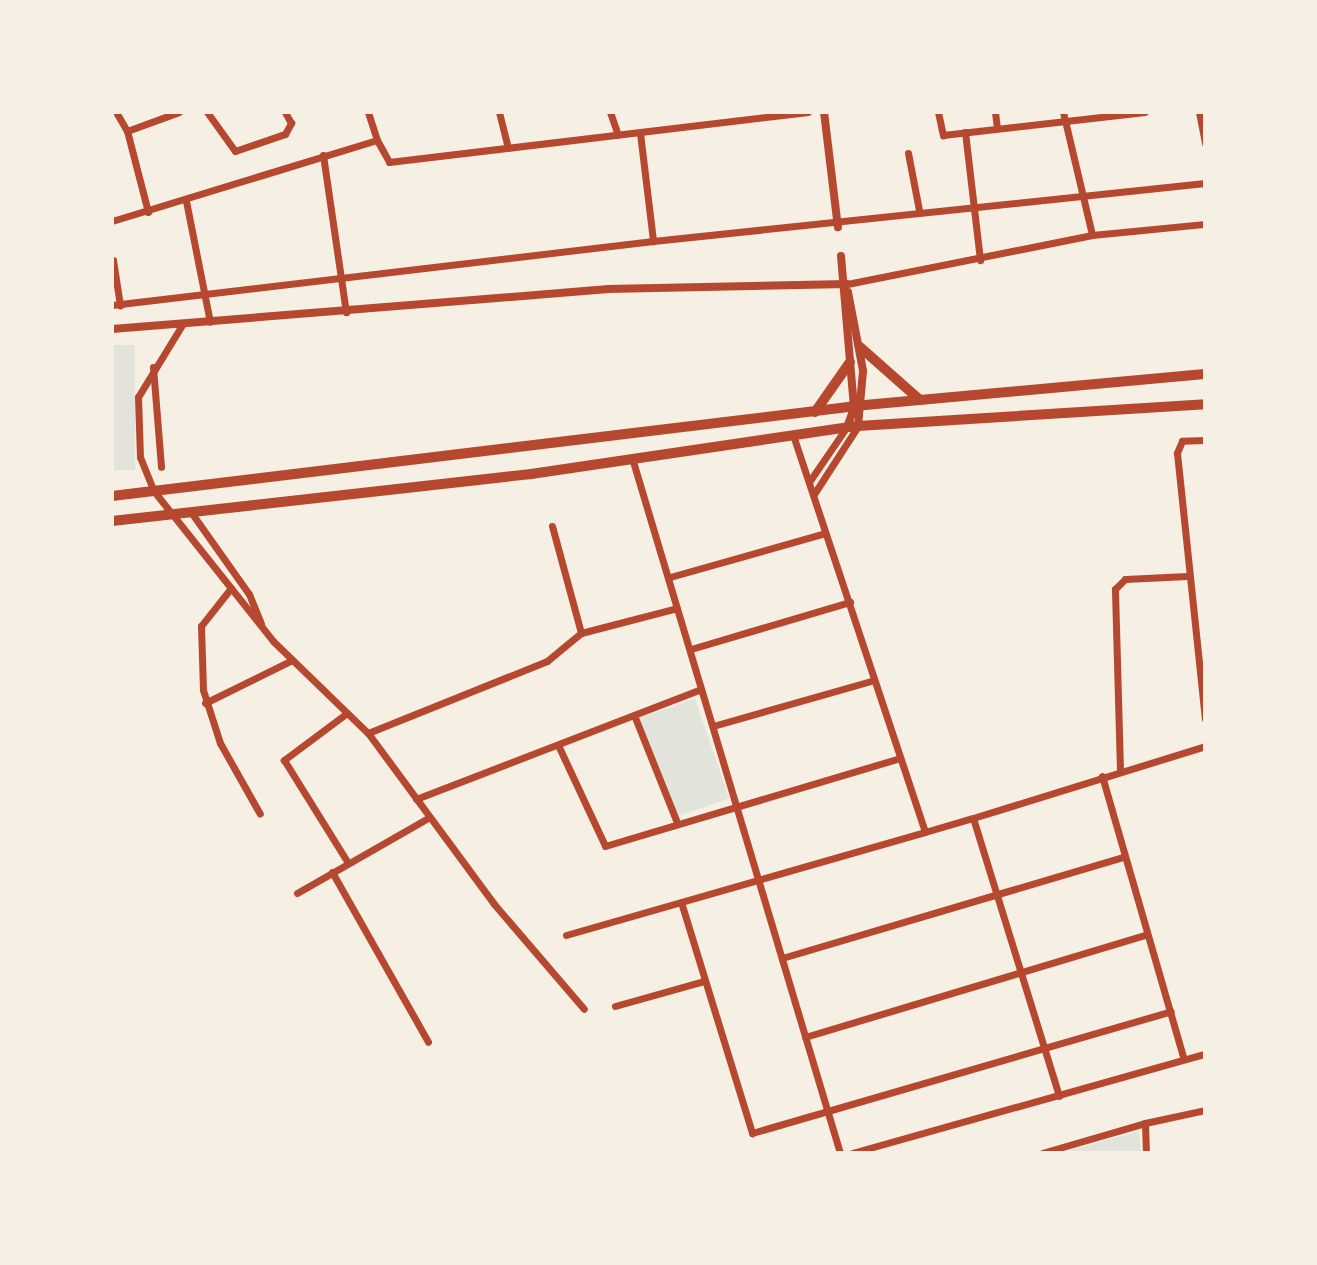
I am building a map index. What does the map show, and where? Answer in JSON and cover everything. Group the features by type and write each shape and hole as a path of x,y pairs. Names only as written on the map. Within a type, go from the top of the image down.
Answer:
{"main road":[{"path":"860,347 920,400"},
{"path":"815,412 850,362"},
{"path":"112,496 860,406 1205,374"},
{"path":"112,521 632,458 853,427 1205,404"}],"street":[{"path":"116,112 127,131 148,212"},
{"path":"127,131 179,112"},
{"path":"207,112 235,151 285,134 291,127 285,112"},
{"path":"368,112 377,140 389,162 808,112"},
{"path":"499,112 508,148"},
{"path":"610,112 618,135"},
{"path":"824,112 838,227"},
{"path":"938,112 943,135 1064,115 1145,112"},
{"path":"995,112 997,128"},
{"path":"1199,112 1205,143"},
{"path":"1064,115 1092,235"},
{"path":"965,132 980,260"},
{"path":"640,133 653,241"},
{"path":"112,221 186,201 377,140"},
{"path":"908,153 919,210"},
{"path":"323,155 346,312"},
{"path":"112,257 116,305 206,298 837,216 1083,198 1205,183"},
{"path":"186,201 210,322"},
{"path":"112,329 608,289 848,288 1092,235 1205,224"},
{"path":"814,494 853,427 860,406 860,347 841,256"},
{"path":"848,288 850,362 860,406"},
{"path":"182,325 153,365 138,397 140,457 153,490 292,660 368,733 428,818 584,1009"},
{"path":"153,365 152,419 161,467"},
{"path":"809,482 853,427"},
{"path":"793,435 925,832"},
{"path":"1205,440 1182,441 1177,453 1187,576 1205,719"},
{"path":"632,458 840,1153"},
{"path":"193,515 249,594 262,626"},
{"path":"552,526 581,633"},
{"path":"670,577 825,533"},
{"path":"1120,770 1115,589 1125,579 1187,576"},
{"path":"231,588 199,635 205,703 260,814"},
{"path":"691,649 850,602"},
{"path":"368,733 547,661 581,633 677,608"},
{"path":"205,703 292,660"},
{"path":"713,726 874,680"},
{"path":"416,799 701,689"},
{"path":"347,713 284,760 348,863"},
{"path":"634,715 676,820"},
{"path":"558,745 601,844 900,758"},
{"path":"566,935 758,876 973,818 1205,746"},
{"path":"1102,776 1183,1057"},
{"path":"297,893 428,818"},
{"path":"973,818 1041,1048 1059,1096"},
{"path":"782,958 1124,857"},
{"path":"332,872 428,1042"},
{"path":"681,902 748,1130 829,1113 1171,1011"},
{"path":"805,1037 1146,935"},
{"path":"615,1006 704,981"},
{"path":"852,1153 1059,1096 1183,1057 1205,1054"},
{"path":"1046,1152 1145,1123 1205,1110"},
{"path":"1145,1123 1146,1153"}],"shaded area":[{"path":"112,345 135,345 135,470 112,470"},
{"path":"695,699 729,798 672,818 637,719"},
{"path":"1139,1131 1141,1153 1061,1153"}]}
